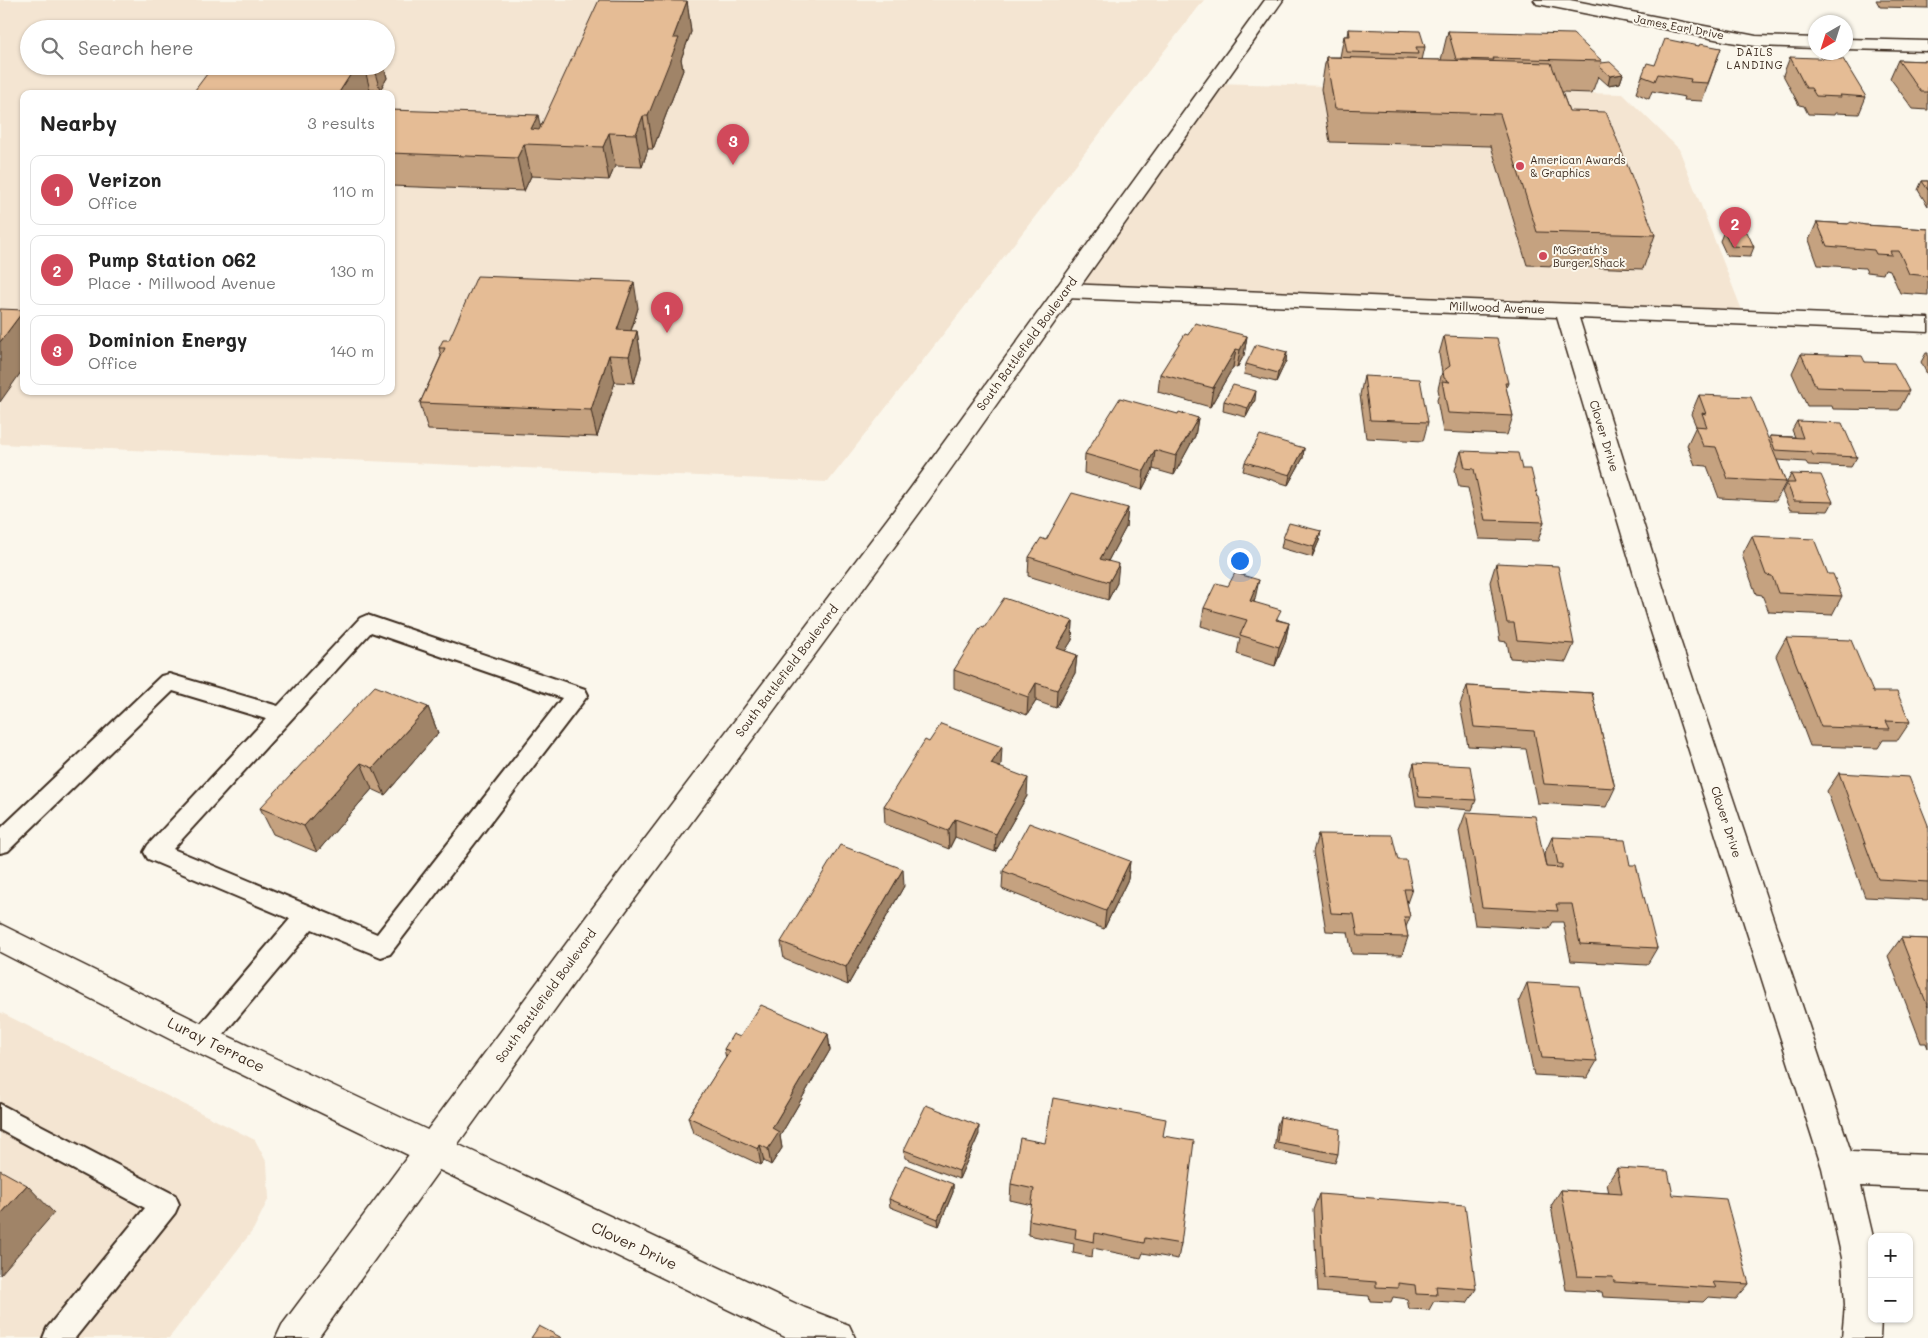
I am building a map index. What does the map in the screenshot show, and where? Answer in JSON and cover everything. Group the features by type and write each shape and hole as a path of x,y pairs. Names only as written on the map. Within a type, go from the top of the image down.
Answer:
{"street":[{"name":"South Battlefield Boulevard","path":"295,1338 662,838 919,495 1274,0"},
{"name":"James Earl Drive","path":"1543,0 1617,7 1738,38 1808,42"},
{"path":"1853,44 1928,46"},
{"name":"Millwood Avenue","path":"1065,291 1928,325"},
{"name":"Clover Drive","path":"1566,311 1661,622 1840,1168 1860,1258 1864,1305 1861,1338"},
{"name":"Luray Terrace","path":"0,937 203,1040 434,1150"},
{"name":"Clover Drive","path":"434,1150 798,1324 836,1338"},
{"path":"1840,1168 1928,1172"}],"lane":[{"path":"366,623 578,695 381,947 308,916 156,852 366,623"},
{"path":"0,844 169,682 282,715"},
{"path":"203,1040 308,916"},
{"path":"0,1116 166,1204 57,1338"}],"shaded area":[{"path":"0,0 1204,0 828,482 0,444"},
{"path":"1213,83 1623,94 1679,149 1745,318 1065,291"},
{"path":"0,1012 255,1140 267,1163 269,1198 253,1230 169,1338 0,1338"}],"building":[{"path":"599,0 687,1 673,38 679,38 648,116 643,116 636,134 609,133 603,147 524,144 517,158 395,153 395,110 538,115 531,129 539,130"},
{"path":"1349,29 1420,31 1425,47 1416,47 1418,54 1347,52 1344,36 1350,36"},
{"path":"1448,31 1573,34 1602,61 1493,58 1494,60 1456,59"},
{"path":"1665,39 1699,46 1700,44 1721,48 1708,83 1690,82 1691,79 1658,74 1655,81 1642,76 1647,63 1655,65"},
{"path":"1326,57 1551,63 1569,111 1606,112 1655,235 1537,232 1500,114 1335,109"},
{"path":"1790,57 1808,58 1808,60 1844,60 1866,97 1816,96 1811,88 1806,88"},
{"path":"1898,60 1928,61 1928,92 1921,92"},
{"path":"1610,62 1623,74 1610,76 1600,67 1601,63"},
{"path":"206,75 350,75 341,90 195,90"},
{"path":"1922,181 1928,181 1928,190"},
{"path":"1817,222 1848,224 1851,222 1865,225 1928,229 1928,276 1909,274 1899,251 1890,251 1892,255 1876,254 1874,250 1827,246"},
{"path":"1724,231 1747,232 1754,247 1731,246"},
{"path":"477,276 634,282 617,330 637,331 629,356 609,355 591,410 420,403 445,348 439,348 443,340 449,340"},
{"path":"0,309 20,310 20,315 0,342"},
{"path":"1195,323 1247,336 1240,350 1236,349 1213,388 1160,374 1185,334 1188,335"},
{"path":"1444,336 1497,338 1508,383 1505,383 1513,416 1448,413 1442,381 1450,382 1444,378 1443,371 1450,366"},
{"path":"1256,344 1287,352 1278,373 1246,364"},
{"path":"1801,354 1862,356 1865,362 1894,363 1909,391 1843,390 1842,388 1816,387"},
{"path":"1364,376 1420,379 1428,422 1370,420"},
{"path":"1233,385 1256,391 1248,408 1224,401"},
{"path":"1699,395 1751,397 1786,482 1728,479 1716,447 1703,446 1695,426 1707,427 1702,413 1706,414"},
{"path":"1120,398 1198,418 1176,456 1155,450 1144,471 1085,454"},
{"path":"1797,421 1842,423 1857,457 1813,455 1811,452 1775,450 1770,436 1803,438"},
{"path":"1260,435 1304,448 1290,475 1245,462"},
{"path":"1461,451 1518,453 1522,469 1531,469 1544,522 1485,520 1474,469 1465,468"},
{"path":"1791,474 1821,475 1833,502 1794,501 1787,483 1795,483"},
{"path":"1072,493 1128,508 1100,559 1119,564 1109,582 1029,557 1041,538 1046,540"},
{"path":"1289,523 1321,531 1314,547 1283,538"},
{"path":"1752,536 1814,539 1828,574 1833,574 1842,596 1778,593 1772,576 1766,575"},
{"path":"1496,563 1558,566 1574,644 1517,640 1514,623 1507,623"},
{"path":"1235,573 1259,580 1250,601 1281,610 1276,620 1289,623 1279,647 1240,635 1247,620 1204,608 1216,583 1228,586"},
{"path":"1004,598 1073,621 1057,648 1077,655 1057,690 1036,683 1028,697 954,670 981,627 984,628"},
{"path":"1786,638 1851,640 1873,692 1897,692 1910,722 1886,721 1890,729 1821,727"},
{"path":"375,686 428,707 373,768 361,763 304,826 260,808"},
{"path":"1467,686 1592,693 1615,788 1544,784 1534,731 1474,727"},
{"path":"941,724 1002,747 991,764 1028,778 996,834 955,819 948,831 884,806 925,740 929,742"},
{"path":"1414,763 1470,766 1476,800 1419,797"},
{"path":"1839,773 1909,777 1928,825 1928,882 1878,879"},
{"path":"1466,812 1535,816 1546,867 1562,868 1562,864 1558,864 1552,837 1625,840 1630,865 1636,865 1657,948 1580,944 1572,904 1556,904 1558,911 1482,907"},
{"path":"1029,823 1130,861 1106,911 1003,871"},
{"path":"1318,834 1392,835 1398,860 1406,860 1412,889 1404,889 1410,917 1404,917 1408,937 1358,936 1354,914 1331,913"},
{"path":"840,845 903,869 846,967 781,942"},
{"path":"1901,938 1928,939 1928,1007"},
{"path":"1527,983 1579,986 1597,1061 1542,1058"},
{"path":"761,1005 828,1034 772,1128 779,1132 768,1149 760,1145 758,1149 688,1117 730,1051 724,1049 733,1034 740,1037"},
{"path":"1053,1098 1166,1119 1163,1136 1194,1141 1181,1244 1145,1238 1144,1243 1095,1233 1094,1242 1075,1238 1076,1229 1029,1220 1034,1189 1011,1184 1020,1138 1045,1143"},
{"path":"926,1105 979,1126 959,1171 904,1150"},
{"path":"1280,1117 1340,1129 1338,1154 1277,1142"},
{"path":"905,1165 953,1184 938,1219 889,1199"},
{"path":"1617,1168 1668,1171 1673,1195 1726,1199 1749,1284 1713,1282 1716,1288 1614,1282 1613,1277 1577,1276 1561,1190 1622,1194"},
{"path":"0,1170 27,1185 0,1215"},
{"path":"1319,1194 1465,1205 1476,1289 1436,1286 1437,1295 1416,1294 1415,1285 1398,1283 1398,1288 1376,1287 1376,1282 1324,1278"},
{"path":"539,1326 562,1338 531,1338"}],"place":[{"name":"Dominion Energy","path":"733,165"},
{"name":"American Awards & Graphics","path":"1520,166"},
{"name":"Pump Station 062","path":"1735,248"},
{"name":"McGrath's Burger Shack","path":"1543,256"},
{"name":"Verizon","path":"667,333"}],"district":[{"name":"DAILS LANDING","path":"1755,58"}]}
